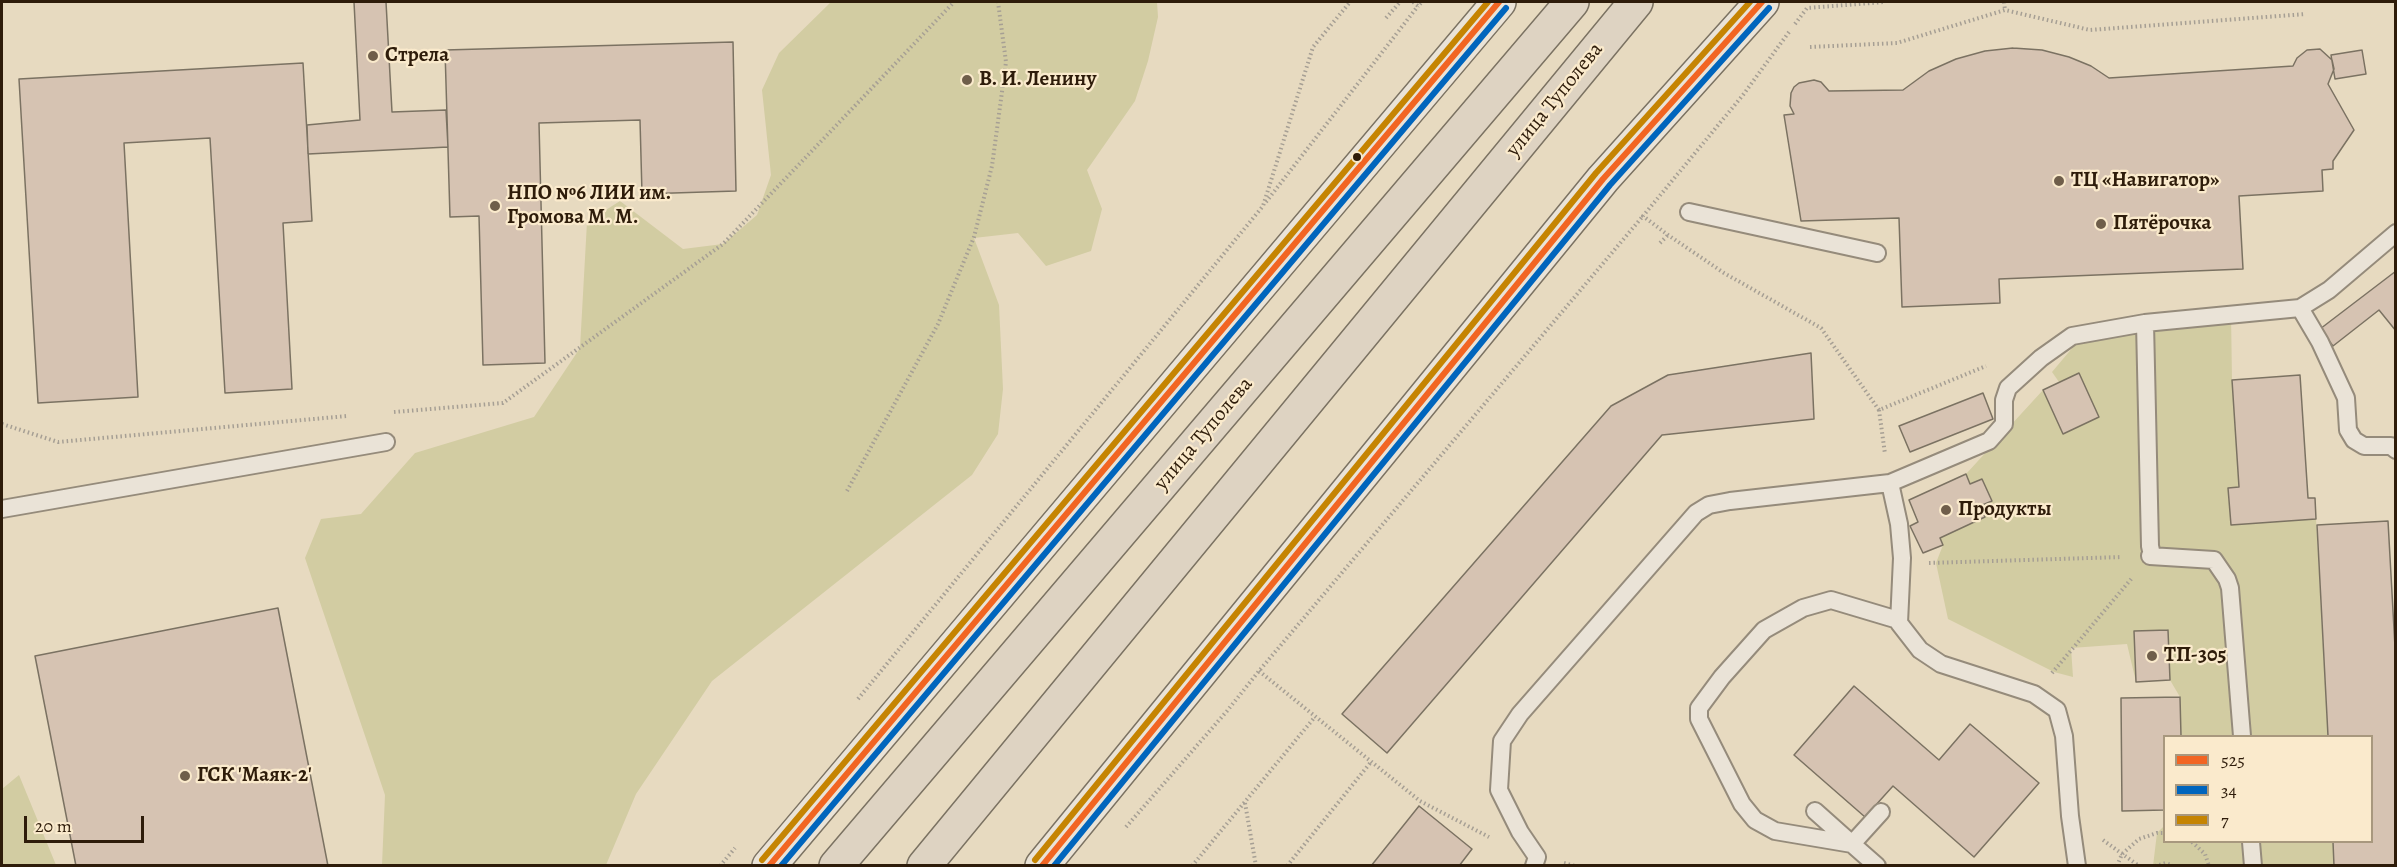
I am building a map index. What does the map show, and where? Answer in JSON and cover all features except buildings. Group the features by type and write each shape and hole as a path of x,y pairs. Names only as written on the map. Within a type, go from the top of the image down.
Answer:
{"main road":[{"path":"770,866 1499,2"},
{"name":"улица Туполева","path":"836,866 1572,2"},
{"name":"улица Туполева","path":"924,866 1636,2"},
{"path":"1042,866 1603,179 1762,2"}],"lane":[{"path":"1689,212 1876,253"},
{"path":"1535,861 1498,790 1502,741 1520,714 1696,513 1709,506 1730,501 1890,483 1989,441 2004,423 2004,400 2008,388 2041,358 2072,336 2145,323 2300,308 2329,290 2396,234"},
{"path":"2300,308 2320,342 2346,398 2349,430 2354,440 2364,446 2391,446 2396,450"},
{"path":"2145,323 2152,555 2150,556 2214,560 2227,579 2230,588 2242,735"},
{"path":"2,509 386,442"},
{"path":"1890,483 1899,524 1901,564 1898,620"},
{"path":"1852,844 1775,831 1755,820 1742,804 1699,719 1699,708 1722,677 1764,630 1803,608 1831,600 1898,620 1920,650 1941,664 2034,694 2057,710 2064,736 2070,816 2077,866"},
{"path":"1815,811 1877,866"},
{"path":"1852,844 1881,812"},
{"path":"2251,843 2253,866"}],"path":[{"path":"386,413 503,403 723,244 954,2"},
{"path":"847,491 938,324 974,237 992,166 1006,62 998,2"},
{"path":"1263,206 1313,47 1350,2"},
{"path":"1386,18 1400,2"},
{"path":"1413,2 1418,6"},
{"path":"856,701 1263,206 1422,2"},
{"path":"1122,831 1227,711 1258,671 1643,216 1743,95 1807,8 1884,2"},
{"path":"2004,2 2005,10"},
{"path":"1810,47 1897,43 2005,10 2090,30 2306,14"},
{"path":"1643,216 1724,273 1821,328 1879,410 1890,483"},
{"path":"1660,243 1668,235"},
{"path":"1879,410 1994,363"},
{"path":"2,424 58,442 351,416"},
{"path":"1901,564 2150,556"},
{"path":"2034,694 2150,556"},
{"path":"1258,671 1420,801 1535,861 1575,866"},
{"path":"1192,866 1314,718"},
{"path":"1287,866 1371,762"},
{"path":"1245,802 1256,866"},
{"path":"2117,866 2122,854 2139,839 2163,833"},
{"path":"2193,843 2205,854 2209,866"},
{"path":"720,866 735,847"},
{"path":"2155,866 2166,863 2173,866"}],"shaded area":[{"path":"831,2 1157,2 1158,17 1148,61 1135,101 1087,170 1102,209 1091,251 1046,266 1018,233 974,238 999,305 1003,389 998,434 972,475 712,681 636,794 606,865 382,865 385,795 305,558 321,519 361,514 415,453 534,417 580,348 587,222 620,201 683,249 723,244 757,215 771,175 762,90 779,53"},
{"path":"2231,314 2232,380 2239,487 2228,488 2231,524 2316,519 2328,735 2181,735 2180,697 2170,680 2168,630 2134,632 2136,682 2127,644 2071,648 2073,677 2054,672 1948,619 1936,563 1943,545 1940,538 1985,517 1980,506 1982,479 1970,484 1966,474 2043,390 2063,433 2098,417 2079,374 2059,382 2052,372 2084,334"},
{"path":"19,775 56,865 2,865 2,789"},
{"path":"2163,827 2163,843 2333,843 2334,865 2153,866 2157,833"}],"transit line":[{"name":"7","path":"762,860 1488,2"},
{"name":"525","path":"769,866 1499,2"},
{"name":"7","path":"1035,860 1596,173 1750,2"},
{"name":"525","path":"1042,866 1603,179 1762,2"},
{"name":"34","path":"781,866 1506,8"},
{"name":"34","path":"1054,866 1610,185 1769,8"}],"place":[{"name":"Стрела","path":"373,56"},
{"name":"В. И. Ленину","path":"967,80"},
{"name":"ТЦ «Навигатор»","path":"2059,181"},
{"name":"НПО №6 ЛИИ им. Громова М. М.","path":"495,206"},
{"name":"Пятёрочка","path":"2101,224"},
{"name":"Продукты","path":"1946,510"},
{"name":"ТП-305","path":"2152,656"},
{"name":"ГСК 'Маяк-2'","path":"185,776"}]}
